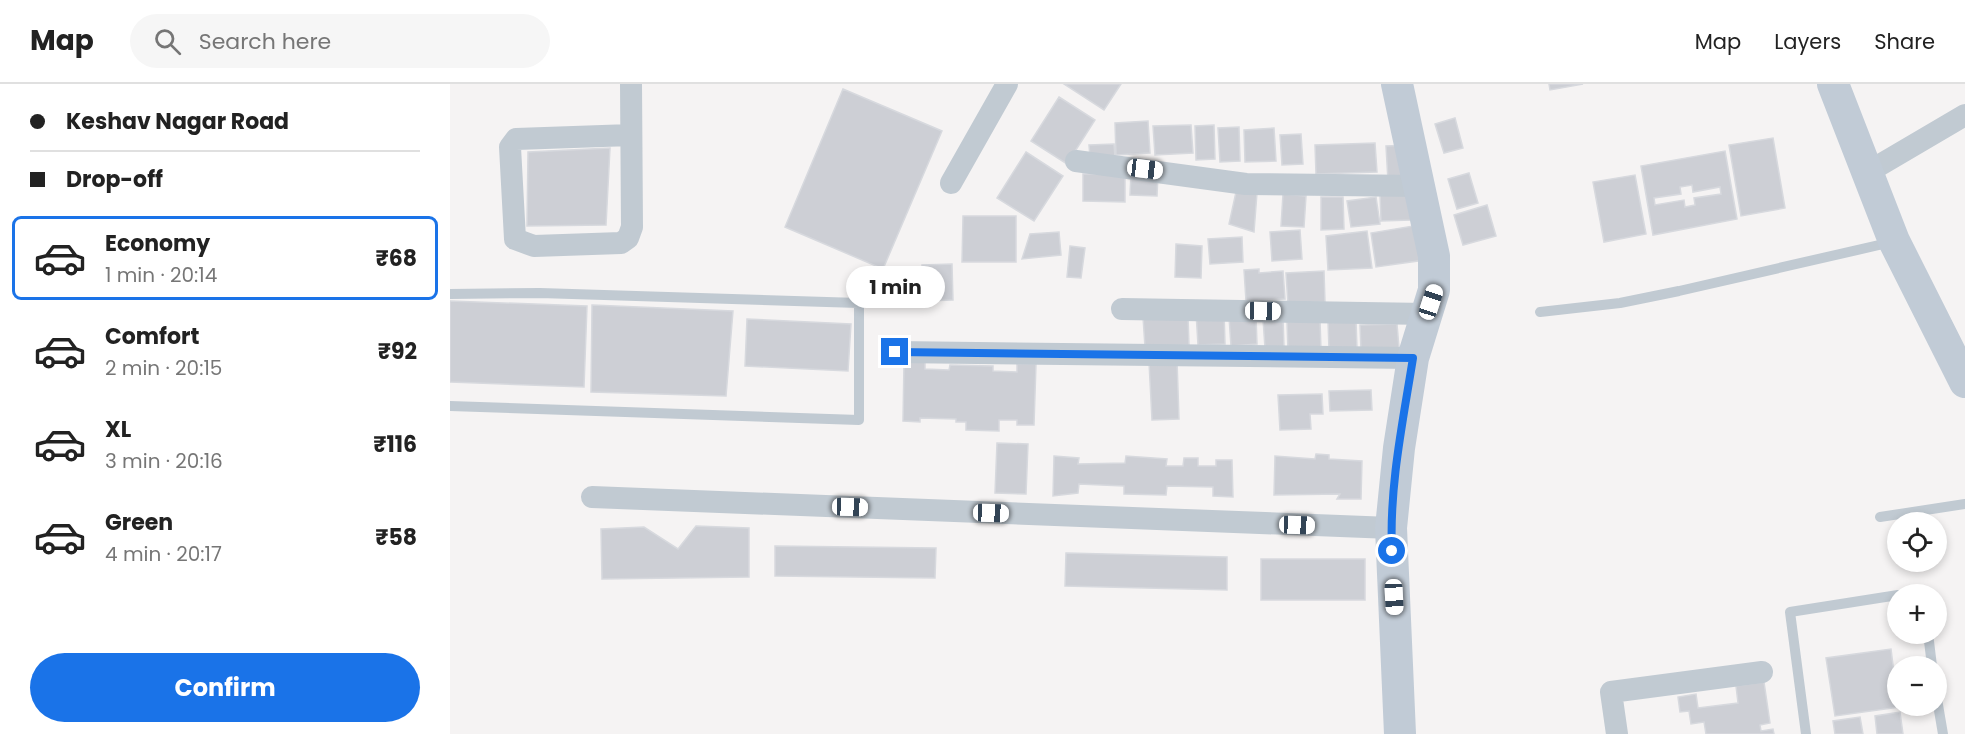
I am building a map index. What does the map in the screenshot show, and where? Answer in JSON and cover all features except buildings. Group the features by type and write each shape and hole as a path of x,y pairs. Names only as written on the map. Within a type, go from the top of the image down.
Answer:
{"street":[{"path":"631,84 632,227 628,238 621,243 534,246 514,239 510,147 516,139 528,136 631,135"},
{"path":"951,183 1007,84"},
{"path":"1397,84 1434,256 1434,290 1413,358 1399,448 1391,528 1400,734"},
{"path":"1833,84 1894,242 1965,382"},
{"path":"1868,172 1965,115"},
{"path":"1076,161 1246,184 1419,186"},
{"path":"1122,309 1427,314"},
{"path":"895,352 1413,358"},
{"path":"592,497 1391,528"},
{"path":"1617,734 1611,692 1762,672"}],"lane":[{"path":"1540,312 1620,303 1894,242"},
{"path":"450,294 540,293 859,303 859,420 450,406"},
{"path":"1880,517 1965,504"},
{"path":"1806,734 1790,612 1887,597"},
{"path":"1940,716 1943,734"}],"route":[{"path":"895,352 1413,358 1399,448 1391,528 1392,551"}]}
